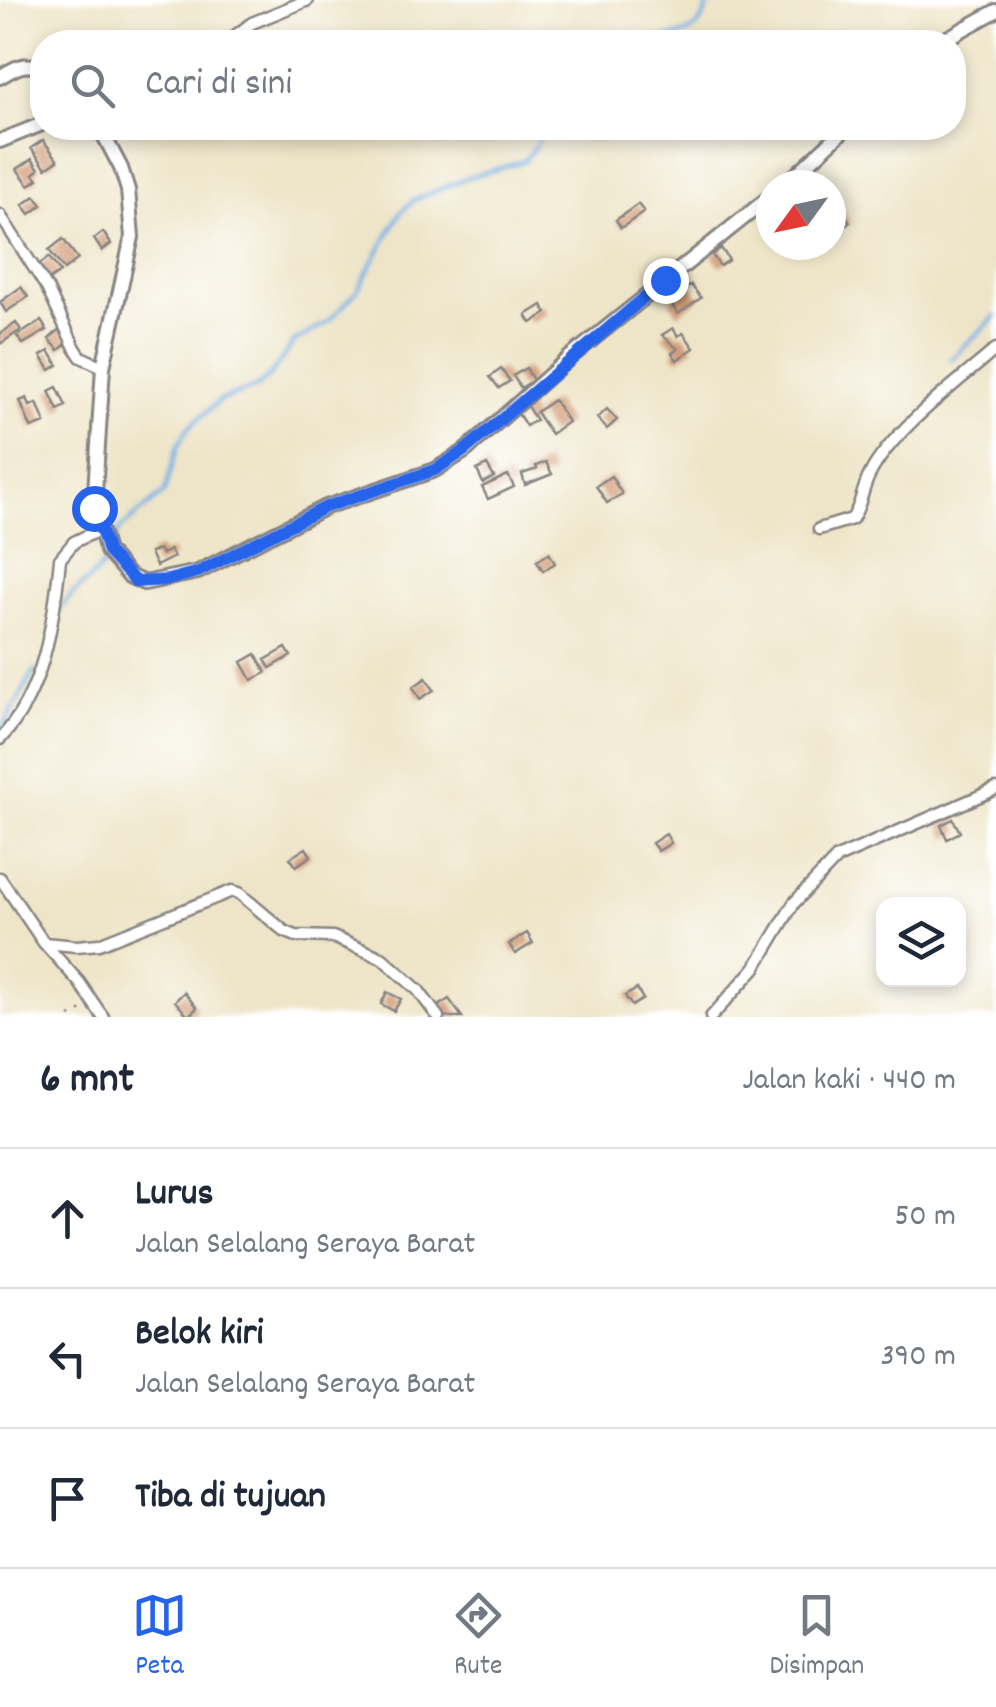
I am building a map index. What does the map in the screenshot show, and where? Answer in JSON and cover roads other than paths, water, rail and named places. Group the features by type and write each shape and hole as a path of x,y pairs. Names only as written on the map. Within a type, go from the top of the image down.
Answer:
{"street":[{"path":"243,30 308,0"},
{"path":"962,30 996,11"},
{"path":"0,77 30,64"},
{"path":"0,141 30,129"},
{"path":"106,140 121,168 132,223 126,272 103,367 94,508 108,552 129,576 144,583 198,572 326,507 435,470 464,451 569,358 756,208"},
{"path":"801,170 833,140"},
{"path":"0,216 47,288 74,348 81,357 103,367"},
{"path":"819,529 852,519 868,478 893,444 996,350"},
{"path":"0,739 18,719 35,687 60,559 74,542 99,530"},
{"path":"711,1017 750,974 794,903 826,866 996,789"},
{"path":"0,878 44,943 103,1017"},
{"path":"44,943 99,944 232,891 239,892 284,931 296,936 333,937 382,958 418,990 438,1017"}],"waterway":[{"path":"692,30 710,0"},
{"path":"112,547 120,529 165,492 177,448 187,429 220,400 257,387 294,342 328,322 357,291 400,213 414,200 466,178 524,161 538,140"},
{"path":"951,359 996,316"},
{"path":"57,616 108,556"},
{"path":"0,732 35,670"}]}
